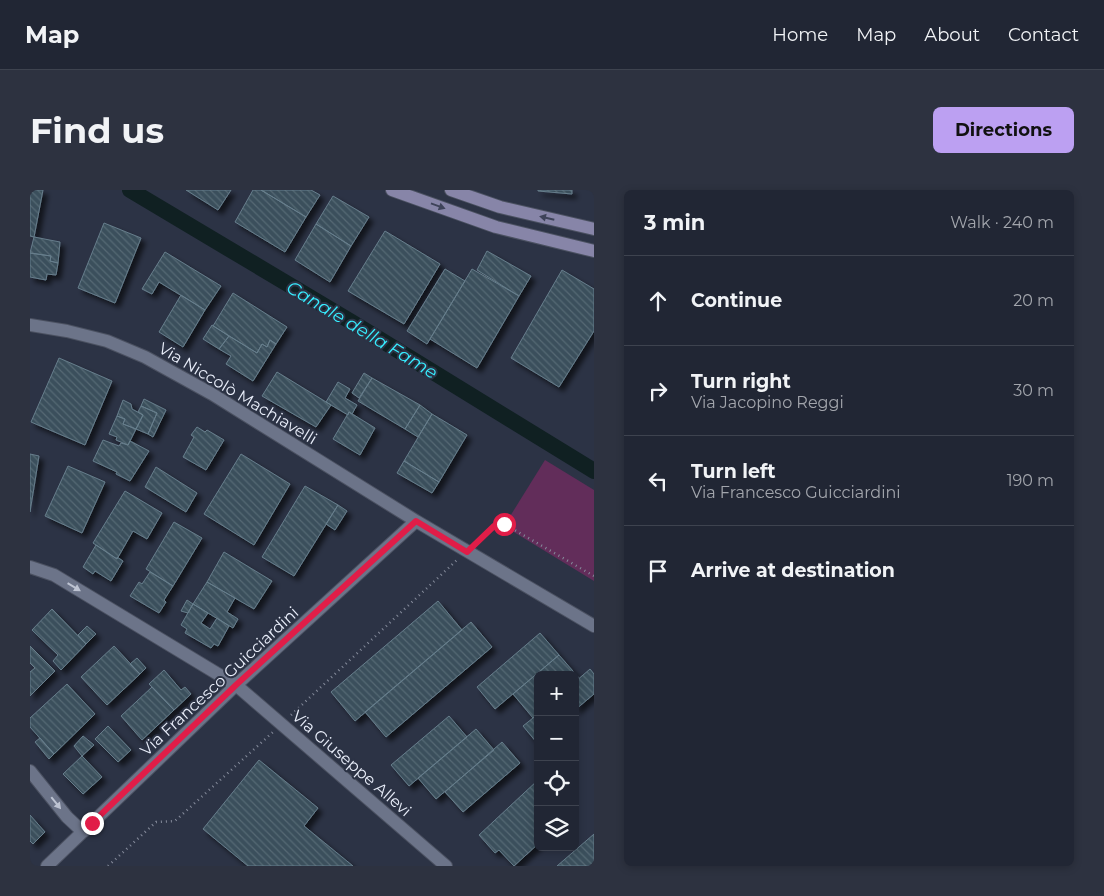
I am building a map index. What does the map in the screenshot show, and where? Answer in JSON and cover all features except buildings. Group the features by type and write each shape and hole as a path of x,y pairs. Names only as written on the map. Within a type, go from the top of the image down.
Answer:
{"main road":[{"path":"392,190 496,227 594,251"},
{"path":"452,190 500,207 594,230"}],"street":[{"name":"Via Niccolò Machiavelli","path":"30,324 107,341 145,357 212,394 467,552 594,626"},
{"name":"Via Francesco Guicciardini","path":"47,866 236,685 416,521"},
{"name":"Via Giuseppe Allevi","path":"30,567 54,575 236,685 446,866"},
{"path":"30,771 67,817 83,832"}],"path":[{"path":"108,866 156,822 175,821 494,526 504,524 594,576"}],"shaded area":[{"path":"545,460 594,490 594,581 504,526"}],"waterway":[{"name":"Canale della Fame","path":"130,190 355,324 594,471"}],"route":[{"path":"92,823 236,685 416,521 467,552 494,526 504,524"}]}
